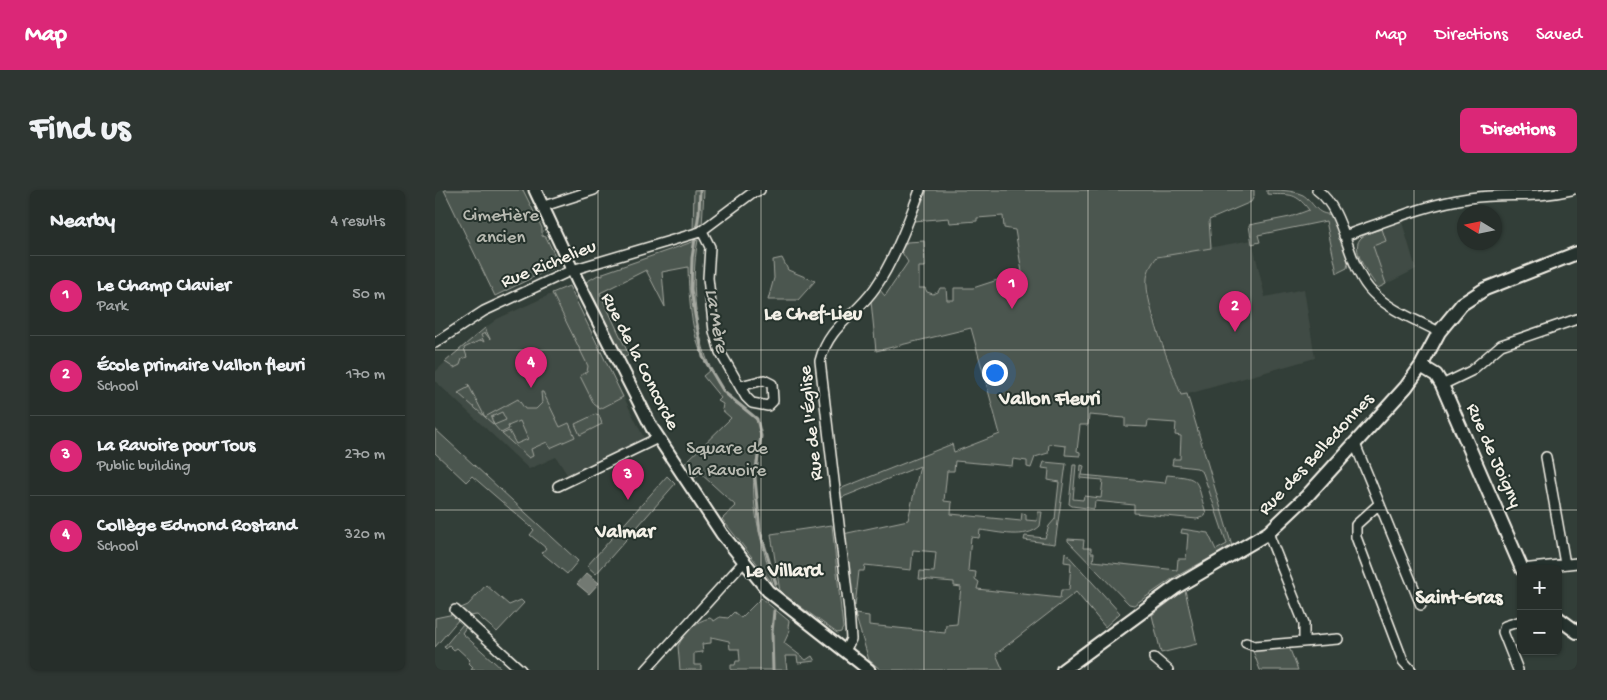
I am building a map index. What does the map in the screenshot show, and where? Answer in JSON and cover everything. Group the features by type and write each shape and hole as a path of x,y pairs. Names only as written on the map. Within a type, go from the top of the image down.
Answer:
{"main road":[{"name":"Rue des Belledonnes","path":"1063,670 1176,587 1268,533 1355,444 1406,387 1421,366 1439,332 1462,304 1485,289 1577,253"},
{"name":"Rue de Joigny","path":"1421,366 1436,375 1442,385 1520,565"},
{"path":"1562,621 1577,632"}],"street":[{"name":"Rue de la Concorde","path":"535,190 572,270 658,438 743,562 768,591 869,670"},
{"path":"544,206 594,190"},
{"path":"740,386 720,352 714,331 708,278 710,247 701,232 752,193 760,190"},
{"name":"Rue de l'Église","path":"845,651 851,639 849,610 820,361 824,346 836,328 876,287 890,262 920,190"},
{"path":"1317,190 1329,204 1361,276 1373,293 1399,312 1439,332"},
{"path":"1344,236 1450,202 1514,193 1544,196 1572,190"},
{"name":"Rue Richelieu","path":"435,343 484,311 572,270 701,232"},
{"path":"1442,385 1471,370 1501,345 1577,319"},
{"path":"558,486 658,438"},
{"path":"1355,444 1421,605"},
{"path":"1546,457 1565,564"},
{"path":"1379,504 1357,525 1356,537 1403,661 1411,670"},
{"path":"1268,533 1304,624 1304,641"},
{"path":"646,670 743,562"},
{"path":"1556,565 1577,563"},
{"path":"455,610 521,670"},
{"path":"1517,622 1505,626 1503,632 1518,670"},
{"path":"1246,643 1253,646 1338,639"},
{"path":"1154,658 1168,670"}],"shaded area":[{"path":"1402,222 1416,269 1378,288 1365,271 1357,248 1360,239 1368,234"},
{"path":"1252,240 1265,297 1304,289 1315,358 1181,396 1151,306 1147,279 1151,265 1157,257"},
{"path":"569,286 644,438 568,476 556,457 529,469 435,381 435,372 468,341 497,319"},
{"path":"587,573 599,583 589,594 577,584"}],"green space":[{"name":"Cimetière ancien","path":"444,190 523,190 542,228 542,236 546,237 558,262 556,266 495,296"},
{"path":"694,190 704,190 702,226 693,231"},
{"path":"927,190 1254,190 1251,202 1209,220 1211,248 1157,257 1148,272 1147,278 1147,289 1154,319 1181,395 1187,394 1232,546 1175,577 1134,605 1129,604 1068,541 1068,539 1084,540 1083,548 1091,548 1091,553 1094,553 1093,561 1177,570 1178,559 1186,559 1188,534 1181,533 1182,529 1208,533 1216,550 1227,544 1203,473 1197,468 1172,465 1173,459 1180,459 1181,436 1175,435 1176,423 1148,421 1147,427 1125,426 1125,418 1089,415 1088,425 1080,425 1077,451 1080,452 1080,456 1065,455 1066,446 1049,444 1048,453 1035,457 1031,468 1027,467 1027,461 1013,459 1012,466 955,461 954,471 947,471 944,501 952,502 951,514 1021,521 1022,513 1026,514 1026,520 1037,521 1038,512 1042,512 1040,526 1027,533 1011,534 980,530 979,538 971,537 968,571 976,572 975,579 979,582 977,589 1060,598 1061,590 1069,590 1071,563 1064,562 1065,552 1120,613 1105,627 1076,592 996,654 1003,670 881,670 869,660 855,614 869,616 869,625 945,633 946,625 957,624 961,587 954,586 954,582 919,579 920,571 934,572 936,552 913,550 911,570 865,565 864,571 859,571 855,606 852,601 843,534 908,520 920,466 838,499 837,490 952,444 954,452 1000,434 971,328 876,351 871,301 879,289 885,296 908,262 901,251 907,242 924,241 925,267 919,267 919,288 925,288 927,292 933,294 938,292 940,288 946,288 947,300 954,300 954,288 973,288 1022,272 1015,230 1004,228 1003,216 977,218 977,221 950,223 949,218 914,221"},
{"path":"1267,190 1299,193 1322,213 1332,214 1349,258 1347,268 1337,273 1326,221 1258,235 1260,242 1252,244 1249,225 1290,217 1309,210 1295,197 1267,194"},
{"path":"1382,229 1386,241 1373,246 1386,284 1378,288 1359,257 1358,244 1365,235"},
{"name":"Square de la Ravoire","path":"698,240 694,277 695,297 697,317 706,357 713,374 725,394 753,417 759,426 760,441 754,476 754,503 759,531 773,584 722,519 736,506 700,473 693,480 683,465 731,418 722,410 723,404 718,401 721,398 703,376 710,370 699,347 692,320 688,267 662,272 665,307 646,270 600,293 629,355 623,358 586,282 598,275 603,276 603,273"},
{"path":"782,258 788,270 815,281 798,300 768,300 774,278 773,260"},
{"path":"569,286 623,397 600,409 594,404 580,376 587,372 588,366 552,293"},
{"path":"485,328 490,339 485,333 481,335 484,342 481,340 464,348 467,357 462,359 460,365 454,368 445,362"},
{"path":"468,384 485,417 458,393 469,387"},
{"path":"541,392 543,392 560,427 569,423 575,437 550,448 547,442 531,449 533,456 529,458 502,434 509,431 516,444 528,439 520,421 508,426 509,429 501,433 485,417 518,399 525,409 536,409 542,403","holes":["502,412 506,420 494,425 491,417"]},
{"path":"596,414 599,415 602,424 580,435 575,424"},
{"path":"435,429 578,561 567,574 542,553 546,548 530,535 534,530 531,527 472,476 466,482 435,453"},
{"path":"1044,462 1066,464 1055,544 1024,540 1025,536 1045,538 1049,526 1055,519 1059,482 1048,480 1049,469 1042,468"},
{"path":"1073,465 1076,465 1073,499 1083,500 1084,496 1101,498 1103,480 1080,478 1081,465 1084,466 1082,475 1165,483 1167,475 1187,477 1196,482 1206,513 1205,516 1197,519 1134,513 1134,505 1095,501 1094,509 1072,506 1069,504"},
{"path":"667,476 675,484 596,574 587,566"},
{"path":"832,525 843,628 841,632 837,633 780,592 771,534"},
{"path":"486,585 509,605 521,600 524,603 497,632 477,615 469,616 461,608 468,605"},
{"path":"1185,590 1197,644 1161,653 1152,615"},
{"path":"761,598 789,621 788,627 790,630 784,643 806,660 812,656 815,661 798,663 797,656 785,656 787,670 731,670 731,665 735,665 736,661 740,661 739,649 730,649 729,641 711,637 711,643 702,644 703,652 694,653 694,665 701,665 701,670 680,670 678,646 691,628 705,619 710,618 714,621 720,617 728,618 734,612 741,618"},
{"path":"454,614 459,619 435,647 435,618"},
{"path":"463,624 466,627 462,633 503,670 471,670 473,667 468,662 470,660 457,648 454,650 449,645 446,649 444,647"},
{"path":"1289,647 1298,670 1260,670 1253,651"}],"waterway":[{"name":"La Mère","path":"700,190 699,213 692,258 691,289 703,357 724,392 757,419 761,436 755,478 760,531 776,584"},
{"name":"La Mère","path":"773,670 772,633 774,611"}],"place":[{"name":"Le Champ Clavier","path":"1012,309"},
{"name":"École primaire Vallon fleuri","path":"1235,332"},
{"name":"Collège Edmond Rostand","path":"531,388"},
{"name":"La Ravoire pour Tous","path":"628,500"}],"district":[{"name":"Le Chef-Lieu","path":"813,315"},
{"name":"Vallon Fleuri","path":"1050,400"},
{"name":"Valmar","path":"625,533"},
{"name":"Le Villard","path":"784,572"},
{"name":"Saint-Gras","path":"1459,599"}]}
